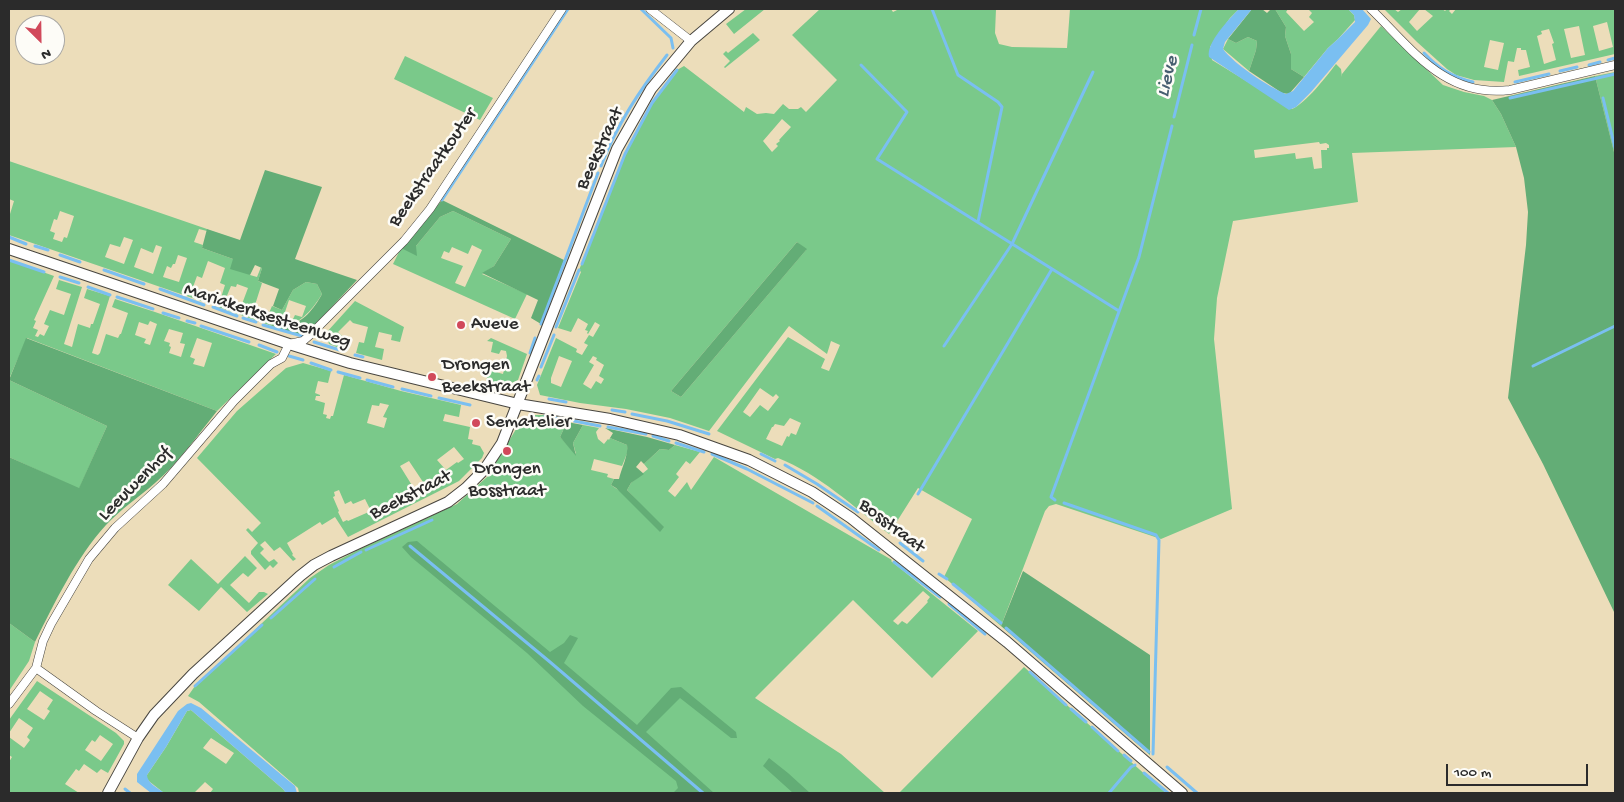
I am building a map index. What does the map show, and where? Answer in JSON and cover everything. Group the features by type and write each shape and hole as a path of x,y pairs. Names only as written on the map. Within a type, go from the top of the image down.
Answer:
{"street":[{"name":"Beekstraatkouter","path":"289,344 303,341 310,335 398,248 430,209 562,9"},
{"path":"650,9 691,41"},
{"name":"Beekstraat","path":"108,793 138,738 154,715 193,674 305,572 350,546 448,502 484,470 502,443 617,149 651,89 691,41 729,9"},
{"path":"1371,9 1420,58 1445,78 1474,89 1496,92 1510,90 1615,66"},
{"name":"Mariakerksesteenweg","path":"9,249 289,344 368,368 518,404"},
{"name":"Leeuwenhof","path":"9,704 36,668 43,641 51,624 89,559 115,528 163,484 234,401 271,364 282,358 289,344"},
{"name":"Bosstraat","path":"518,404 610,419 679,435 749,460 812,492 858,523 1007,642 1182,793"},
{"path":"36,668 96,711 138,738"}],"green space":[{"path":"746,9 765,9 734,34 726,24"},
{"path":"820,9 891,9 893,12 899,9 996,9 995,33 999,44 1012,47 1067,48 1070,9 1239,9 1230,18 1210,47 1212,60 1292,109 1309,96 1336,64 1341,69 1342,77 1342,74 1381,26 1443,85 1492,100 1501,114 1516,147 1352,153 1358,202 1233,221 1217,298 1214,339 1232,509 1161,539 1056,504 1049,506 1045,511 1001,626 944,577 972,519 918,488 889,534 836,492 808,473 717,431 788,337 825,359 821,368 829,371 840,345 831,341 827,354 789,326 709,431 670,418 540,395 537,385 556,338 577,349 576,352 582,355 588,345 584,343 589,335 593,337 600,325 595,322 588,334 588,331 585,330 588,324 578,318 571,332 558,328 625,154 652,103 677,70 684,66 744,112 746,107 757,114 774,114 783,104 789,109 801,107 806,112 837,80 792,35","holes":["782,119 791,127 779,140 776,144 778,146 772,152 763,141","1319,142 1320,144 1326,143 1329,145 1327,150 1321,150 1322,168 1314,169 1312,157 1296,159 1295,153 1255,158 1254,150","797,242 806,250 681,397 671,391","559,356 572,361 561,387 551,383","593,356 604,365 599,376 604,379 601,384 596,381 591,389 583,384 594,365 589,362","760,388 773,397 776,394 779,397 768,411 760,405 750,417 743,412","790,418 801,423 796,435 791,433 789,437 787,436 782,446 766,439 775,424 784,426"]},
{"path":"1252,9 1262,9 1267,13 1271,9 1275,9 1286,27 1285,36 1291,54 1291,69 1304,77 1289,94 1282,93 1249,71 1257,41 1248,37 1236,43 1228,39"},
{"path":"1275,9 1288,9 1286,12 1304,31 1314,22 1309,17 1312,13 1308,9 1348,9 1354,15 1355,20 1304,77 1291,69 1291,54 1285,36 1286,27"},
{"path":"1384,9 1394,9 1398,12 1402,9 1420,9 1409,22 1417,31 1433,16 1424,9 1442,9 1445,11 1451,9 1449,11 1452,14 1456,9 1615,9 1615,54 1519,76 1518,70 1530,67 1526,50 1517,48 1514,62 1508,61 1504,82 1474,80 1456,75 1417,42","holes":["1607,22 1613,47 1599,51 1593,26","1579,26 1585,55 1571,58 1564,29","1549,29 1554,43 1552,44 1556,60 1544,64 1537,36 1542,34 1541,31","1490,40 1504,43 1498,70 1484,67"]},
{"path":"753,33 760,40 725,68 730,61 723,54 726,51 728,53"},
{"path":"1248,37 1257,41 1249,71 1223,49 1228,39 1236,43"},
{"path":"405,56 493,98 480,120 394,79"},
{"path":"1615,72 1615,156 1595,76"},
{"path":"1595,76 1615,156 1615,614 1543,464 1508,398 1526,245 1528,212 1524,178 1516,147 1501,114 1492,100"},
{"path":"9,161 207,229 207,231 199,229 194,242 203,245 202,248 233,259 250,275 257,277 262,268 258,281 262,283 254,308 269,313 272,306 282,310 293,290 306,282 317,284 322,294 313,307 300,320 289,323 275,318 272,326 218,307 225,285 220,283 225,268 208,261 202,278 197,276 193,287 211,294 207,303 9,235 9,214 14,201 9,199","holes":["60,211 74,216 67,238 64,237 62,242 53,239 55,233 50,231 54,219 57,220","124,237 133,240 124,264 105,257 110,244 120,247","156,245 162,247 153,274 134,267 141,248 153,253","178,255 187,258 179,282 163,277 167,266 171,268 175,264","237,284 248,288 242,304 226,298 231,286 236,287","289,300 306,306 302,317 295,315 292,321 283,318"]},
{"path":"265,170 322,187 295,259 357,280 311,329 302,336 272,326 275,318 291,323 305,317 322,294 317,284 306,282 293,290 282,310 273,306 279,289 258,281 262,268 255,265 250,275 230,269 233,259 202,248 207,229 240,240"},
{"path":"442,200 564,260 541,324 531,318 538,300 482,273 494,266 511,239 453,211 440,217 416,246 417,256 401,248"},
{"path":"453,211 511,239 494,266 482,274 527,294 515,319 393,264 401,248 416,246 440,217","holes":["472,245 482,250 465,287 455,283 463,266 441,258 444,251 449,253 452,247 468,254"]},
{"path":"797,242 807,249 681,397 671,391"},
{"path":"9,260 54,276 34,320 36,321 33,328 38,330 35,336 38,337 40,334 44,336 49,326 44,324 50,310 64,315 71,294 56,289 59,280 82,287 64,344 72,347 78,324 90,328 100,304 84,298 87,289 110,296 92,353 98,355 100,353 106,334 118,338 121,334 128,313 112,307 115,299 276,354 217,411 27,338 9,379","holes":["150,321 157,324 150,345 144,343 146,339 135,335 139,322 148,325","169,329 183,333 180,343 185,344 181,357 169,353 170,343 164,341","197,338 212,343 204,367 193,364 195,359 190,357"]},
{"path":"355,301 404,327 400,342 391,340 392,335 379,332 375,347 384,349 382,360 356,353 359,342 364,343 368,327 353,323 350,320 338,332 344,339 342,349 329,344 326,333"},
{"path":"26,338 217,411 172,466 112,519 95,538 67,581 35,642 9,623 9,457 79,488 107,426 9,380"},
{"path":"491,338 527,354 518,380 501,388 486,385 488,369 497,370 496,372 503,374 507,356 506,351 501,350 499,354 491,352 493,342 487,341"},
{"path":"303,363 331,371 328,383 318,381 315,393 320,396 316,396 315,400 325,403 323,414 327,415 326,418 330,419 333,416 344,375 461,405 459,417 445,414 443,421 470,427 468,439 473,440 472,444 480,446 484,453 482,458 459,481 348,537 335,517 322,525 320,522 287,543 292,555 296,559 293,561 280,547 274,551 265,541 260,545 264,549 260,553 269,562 274,559 278,563 273,568 270,565 265,570 251,554 251,551 258,543 246,530 248,528 252,532 261,523 197,458 237,411 286,368","holes":["380,403 389,405 383,417 387,418 384,428 367,423 372,405 379,406","454,447 464,459 446,470 437,460","409,461 427,488 418,495 400,466","339,490 345,504 351,501 353,504 365,499 371,511 343,522 333,497 335,496 334,492"]},
{"path":"9,380 107,426 79,489 9,457"},
{"path":"532,415 545,415 567,422 560,437 576,454 573,443 583,425 599,428 596,432 598,439 604,444 610,438 627,445 628,451 622,466 594,459 591,470 608,474 607,477 614,479 611,485 642,506 627,490 631,483 648,469 644,464 660,449 669,450 675,445 700,452 690,464 686,461 676,474 679,477 668,491 675,497 687,482 691,490 714,457 892,560 978,631 932,678 853,600 755,698 841,754 885,793 299,793 298,788 199,702 188,696 195,686 310,578 329,565 360,549 457,504 487,477 521,421","holes":["923,591 930,597 928,602 907,624 902,621 898,625 893,621"]},
{"path":"567,422 583,425 573,443 576,456 560,437"},
{"path":"605,428 675,445 669,450 660,449 644,464 641,461 636,467 644,474 631,483 627,490 664,527 660,532 611,485 614,479 619,479 626,457 627,445 610,438 613,433"},
{"path":"417,541 550,652 564,643 570,635 578,638 564,663 637,725 671,688 681,687 736,732 737,738 731,738 680,698 646,732 714,793 673,793 678,788 676,781 583,706 527,653 411,557 402,547 408,542"},
{"path":"245,556 257,568 248,577 243,573 230,585 249,603 259,592 268,594 247,612 221,587 199,611 168,585 191,559 218,584"},
{"path":"1023,571 1150,655 1150,755 1001,626"},
{"path":"9,623 35,642 29,661 9,691"},
{"path":"1024,667 1166,793 899,793"},
{"path":"37,681 116,733 124,741 124,744 108,773 101,769 97,773 84,764 79,771 76,769 65,784 79,793 9,793 9,762 12,757 9,755 9,737 24,748 30,740 27,737 33,728 19,718 9,733 9,720","holes":["40,691 53,700 47,709 50,711 44,720 27,709","100,735 113,744 101,761 85,750 92,740 95,742"]},
{"path":"191,710 286,793 210,793 213,789 205,782 194,793 164,793 150,782 147,779 147,775 187,711","holes":["211,738 234,753 226,764 203,748"]},
{"path":"769,758 810,793 793,793 763,766"}],"water":[{"path":"1239,9 1252,9 1225,42 1223,49 1252,74 1286,94 1293,91 1328,48 1355,22 1354,15 1348,9 1362,9 1371,19 1311,92 1296,107 1289,110 1209,57 1209,51 1215,38"},
{"path":"191,703 201,708 295,786 297,793 286,793 191,710 187,711 147,775 151,783 164,793 151,793 137,782 137,774 178,711"}],"waterway":[{"path":"442,200 568,9"},
{"path":"641,9 671,38 673,48"},
{"path":"932,9 958,75 998,102 1002,107 978,222"},
{"path":"1194,35 1201,9"},
{"name":"Lieve","path":"1174,117 1192,45"},
{"path":"1424,53 1446,71 1473,82"},
{"path":"601,166 614,136 630,108 667,55"},
{"path":"1608,60 1615,58"},
{"path":"1589,65 1600,62"},
{"path":"861,65 907,112 877,159 1119,311"},
{"path":"1560,71 1577,67"},
{"path":"582,264 625,154 652,103 677,70"},
{"path":"944,346 1012,244 1093,72"},
{"path":"1515,82 1549,74"},
{"path":"1510,98 1615,74"},
{"path":"1603,98 1615,148"},
{"path":"1055,500 1051,497 1139,257 1172,126"},
{"path":"541,324 598,173"},
{"path":"9,237 26,244"},
{"path":"35,246 48,250"},
{"path":"60,255 80,262"},
{"path":"9,260 44,272"},
{"path":"918,494 1052,269"},
{"path":"104,270 144,284"},
{"path":"556,327 579,270"},
{"path":"60,277 79,283"},
{"path":"88,287 110,295"},
{"path":"160,289 204,305"},
{"path":"117,297 153,309"},
{"path":"213,307 237,316"},
{"path":"163,313 179,318"},
{"path":"243,318 256,322"},
{"path":"187,321 195,323"},
{"path":"263,325 302,336"},
{"path":"201,326 249,342"},
{"path":"1533,366 1615,326"},
{"path":"541,367 554,335"},
{"path":"530,353 535,338"},
{"path":"314,342 343,351"},
{"path":"259,345 277,352"},
{"path":"355,355 363,357"},
{"path":"289,356 303,360"},
{"path":"311,363 331,370"},
{"path":"338,372 360,378"},
{"path":"537,380 539,376"},
{"path":"367,380 393,387"},
{"path":"402,389 431,396"},
{"path":"439,398 470,405"},
{"path":"549,399 566,402"},
{"path":"612,410 625,412"},
{"path":"632,414 667,421 709,434"},
{"path":"545,416 567,420"},
{"path":"574,421 600,426"},
{"path":"608,427 646,434"},
{"path":"653,436 669,441"},
{"path":"676,443 704,452"},
{"path":"712,454 747,469 813,503"},
{"path":"761,454 775,461"},
{"path":"785,465 858,512"},
{"path":"475,495 495,486"},
{"path":"1064,503 1156,535 1159,540 1153,754"},
{"path":"817,506 879,550"},
{"path":"366,550 432,520"},
{"path":"900,543 923,561"},
{"path":"410,546 550,662 703,793"},
{"path":"334,567 361,552"},
{"path":"894,562 940,597"},
{"path":"939,574 947,579"},
{"path":"271,618 315,579"},
{"path":"953,584 1001,623"},
{"path":"949,604 985,634"},
{"path":"195,686 262,625"},
{"path":"1006,628 1149,752"},
{"path":"1030,672 1066,705"},
{"path":"1071,709 1086,722"},
{"path":"1092,727 1118,751"},
{"path":"1124,755 1131,761"},
{"path":"1109,793 1131,767 1135,765"},
{"path":"1167,767 1197,793"},
{"path":"1144,773 1168,793"},
{"path":"125,789 130,793"}],"place":[{"name":"Aveve","path":"461,325"},
{"name":"Drongen Beekstraat","path":"432,377"},
{"name":"Sematelier","path":"476,423"},
{"name":"Drongen Bosstraat","path":"507,451"}]}
